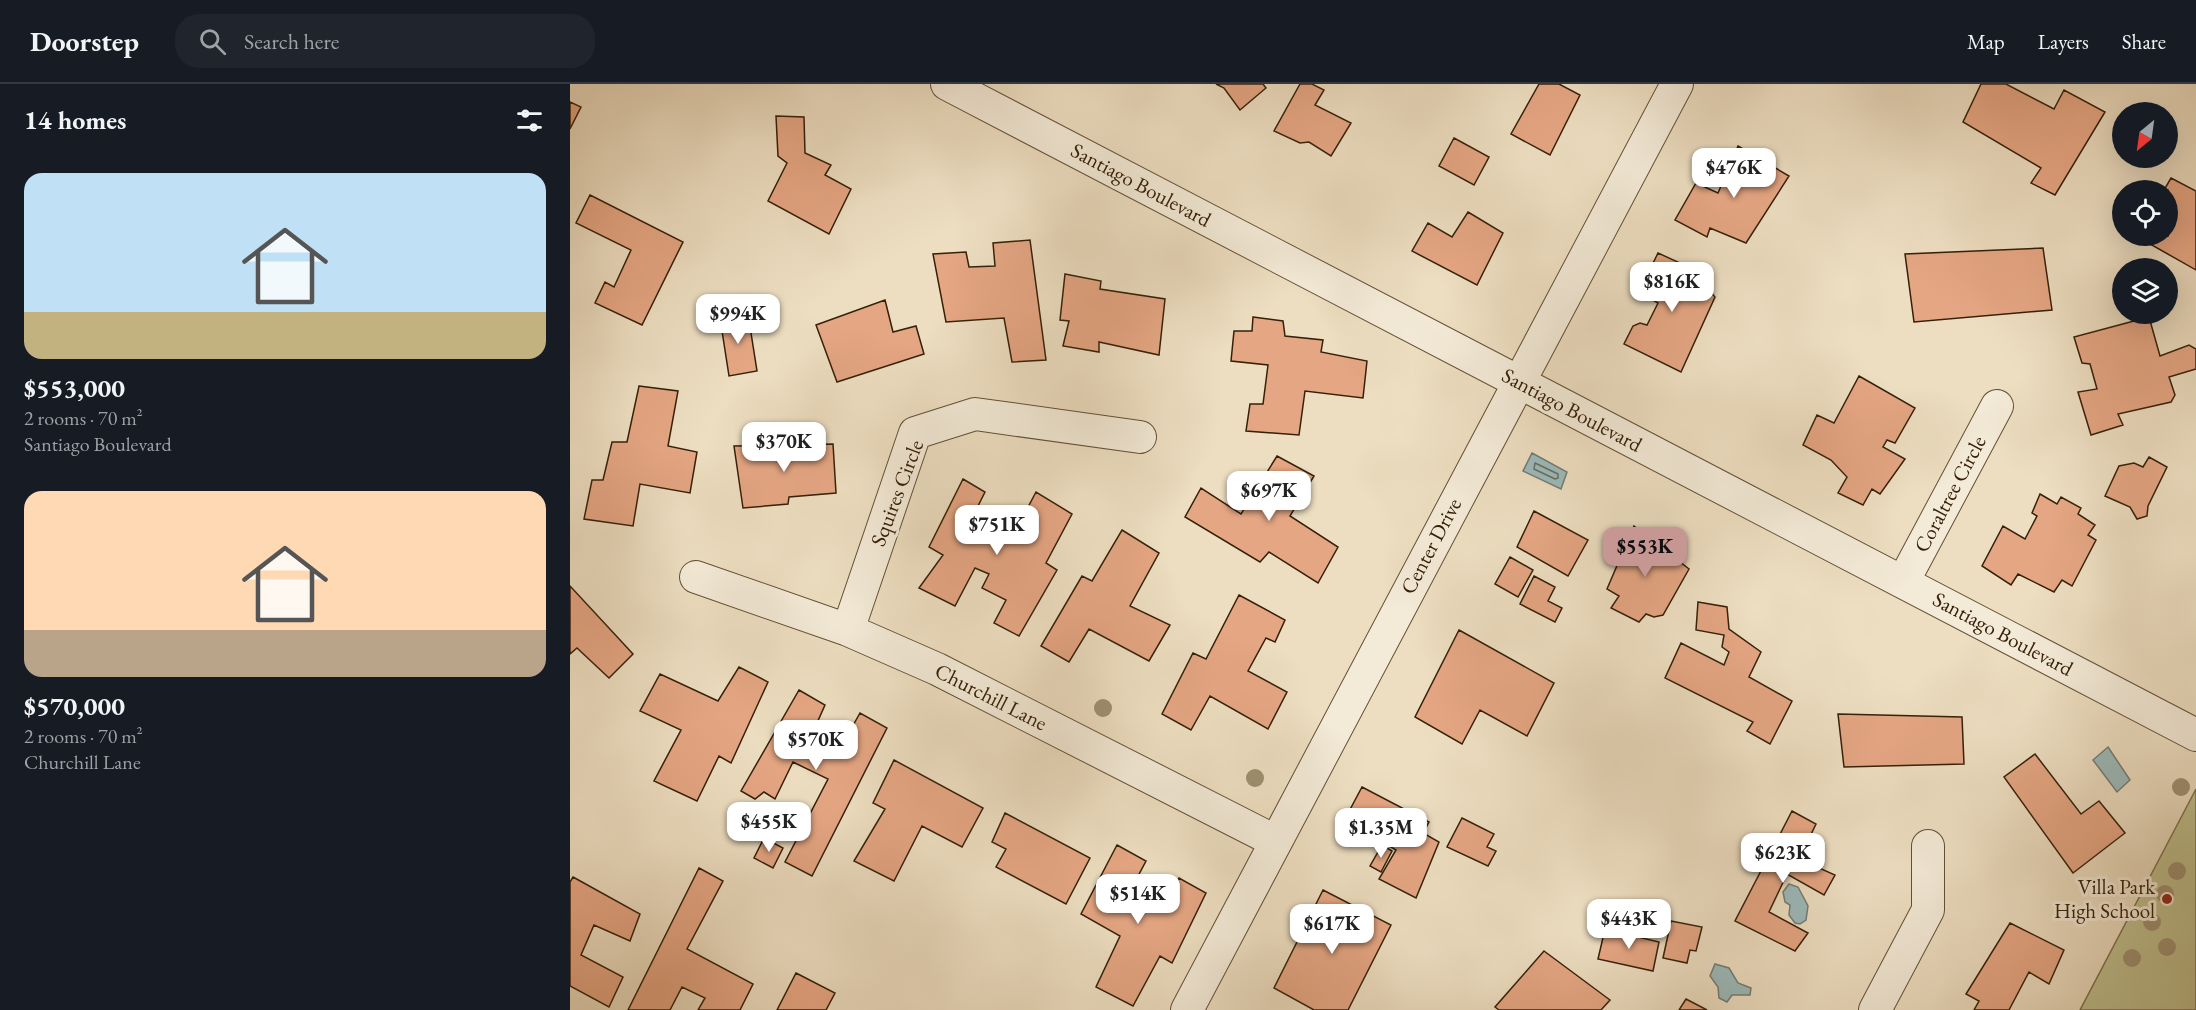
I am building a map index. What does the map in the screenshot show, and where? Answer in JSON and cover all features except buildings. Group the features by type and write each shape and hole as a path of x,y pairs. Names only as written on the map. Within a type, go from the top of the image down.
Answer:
{"street":[{"name":"Santiago Boulevard","path":"947,84 2196,735"},
{"name":"Center Drive","path":"1187,1010 1677,84"},
{"name":"Coraltree Circle","path":"1903,582 1997,406"},
{"name":"Squires Circle","path":"848,630 915,433 975,414 1140,438"},
{"name":"Churchill Lane","path":"696,577 848,630 937,669 1275,841"},
{"path":"1875,1010 1928,910 1928,846"}],"green space":[{"name":"Villa Park High School","path":"2196,789 2196,1010 2080,1010"}],"water":[{"path":"1532,453 1567,472 1561,489 1523,471"},
{"path":"2108,747 2130,780 2117,792 2093,760"},
{"path":"1789,884 1798,887 1808,906 1806,920 1800,924 1795,923 1789,915 1790,905 1785,902 1783,892"},
{"path":"1715,964 1729,968 1738,983 1751,988 1750,995 1732,995 1727,1002 1719,998 1718,987 1710,976"}],"place":[{"name":"Villa Park High School","path":"2167,899"}]}
